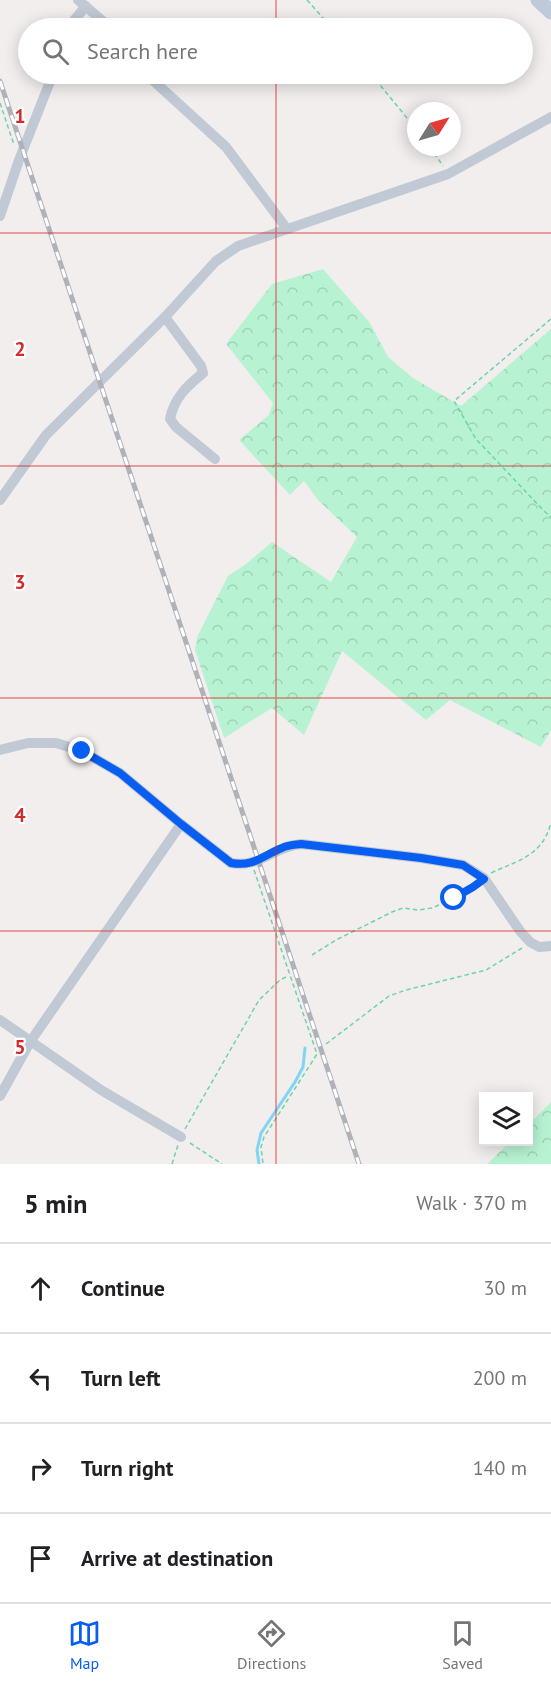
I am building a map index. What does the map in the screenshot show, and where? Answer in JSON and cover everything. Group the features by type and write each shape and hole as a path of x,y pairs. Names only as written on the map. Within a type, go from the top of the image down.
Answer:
{"street":[{"path":"538,0 551,12"},
{"path":"74,18 82,3 99,18"},
{"path":"0,216 49,84"},
{"path":"157,84 226,147 286,229"},
{"path":"0,500 46,435 165,317 216,261 238,246 448,174 551,117"},
{"path":"165,317 201,366 203,373 178,398 170,419 176,427 215,459"},
{"path":"0,750 28,743 56,743 82,751 120,773 231,863 241,865 251,863 281,848 301,844 463,865 484,879 530,942 539,947 551,946"},
{"path":"0,1096 30,1042 181,824"},
{"path":"0,1020 101,1090 181,1137"}],"path":[{"path":"308,0 323,18"},
{"path":"379,84 407,118"},
{"path":"0,103 20,160"},
{"path":"436,156 448,174"},
{"path":"551,319 454,401 476,439 551,517"},
{"path":"312,955 336,940 392,912 403,908 418,910 432,908 454,898 473,887 488,874 531,854 547,836 551,823"},
{"path":"251,863 317,1054 264,1137 261,1147 263,1164"},
{"path":"326,1044 390,996 486,970 530,942"},
{"path":"172,1164 191,1116 259,1000 280,980 289,975"},
{"path":"181,1137 222,1164"}],"green space":[{"path":"323,269 370,323 388,357 413,378 461,406 551,329 551,730 541,747 450,700 426,720 342,651 304,735 272,708 224,738 195,650 197,637 228,576 272,542 331,582 357,537 318,500 304,481 290,495 239,440 269,415 273,403 226,344 272,284"},
{"path":"551,1102 551,1164 487,1164 506,1146 533,1146 533,1120"}],"waterway":[{"path":"259,1164 257,1150 261,1133 303,1067 305,1048"}],"railway":[{"path":"0,81 359,1164"}],"route":[{"path":"82,751 120,773 231,863 241,865 251,863 288,845 301,844 463,865 484,879 454,898"}]}
